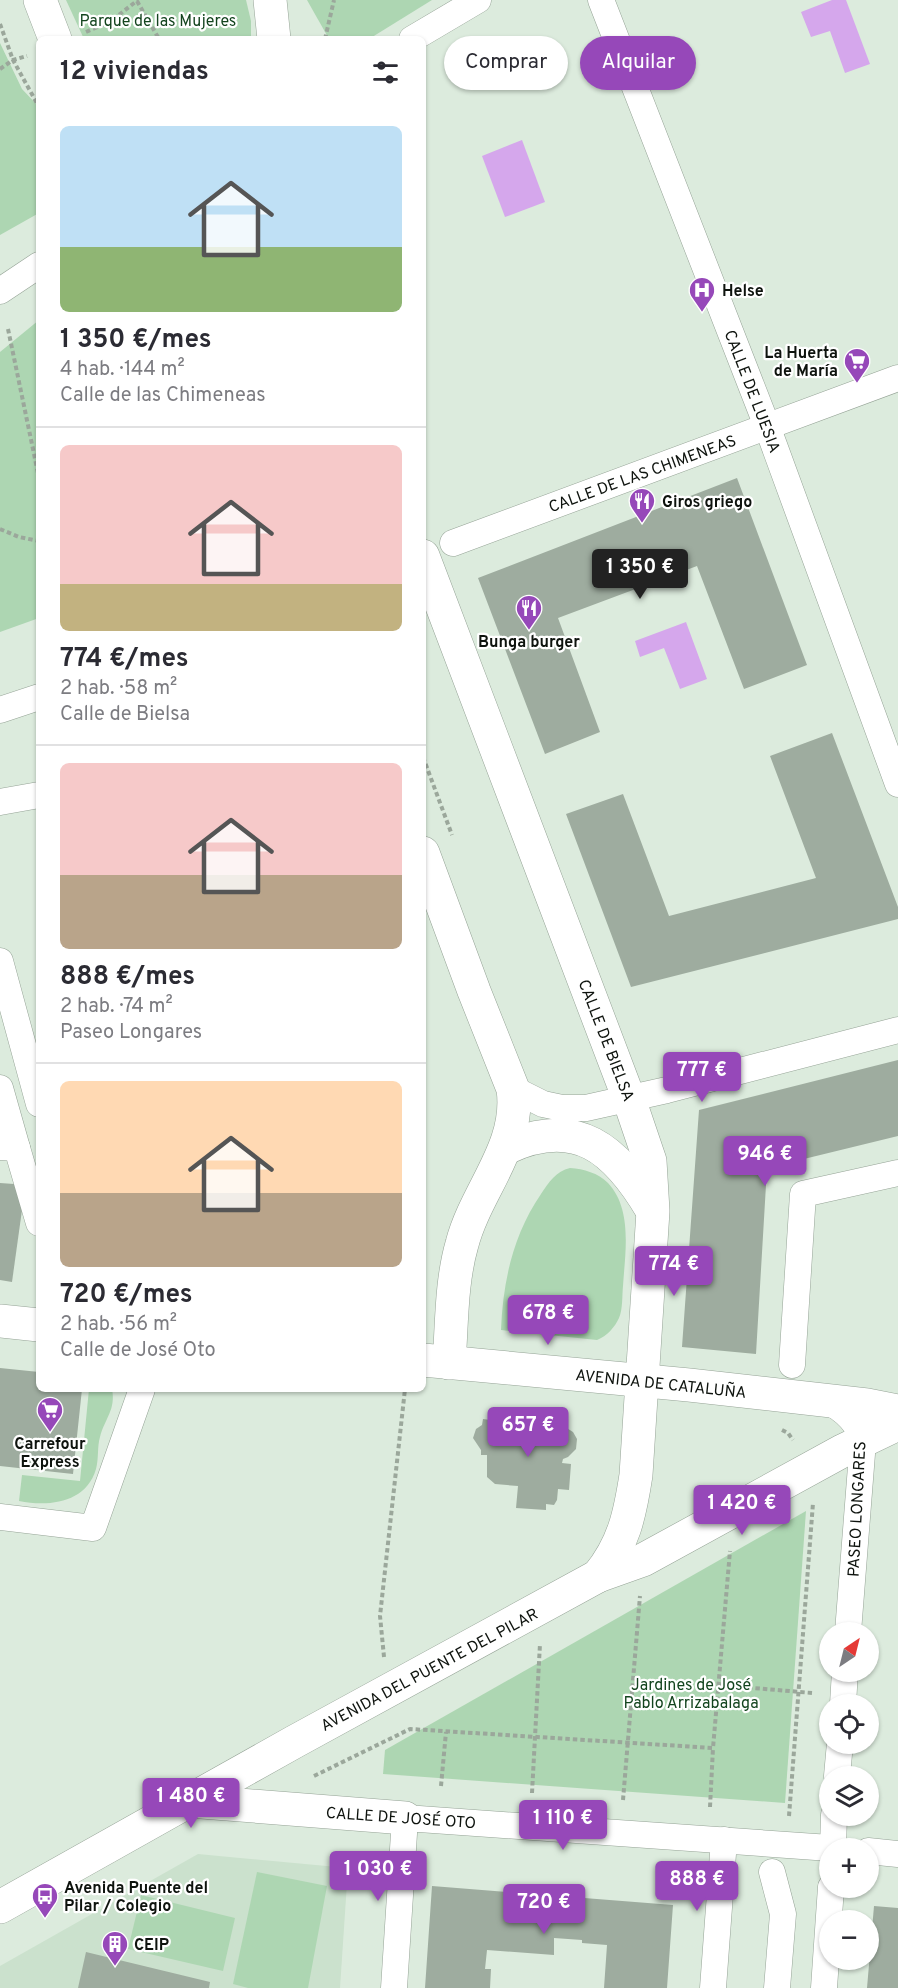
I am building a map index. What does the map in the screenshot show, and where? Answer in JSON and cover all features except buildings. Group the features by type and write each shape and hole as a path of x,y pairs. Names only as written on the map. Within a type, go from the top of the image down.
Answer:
{"street":[{"path":"40,0 54,36"},
{"path":"270,0 274,36"},
{"path":"417,36 478,0"},
{"name":"CALLE DE LUESIA","path":"601,0 767,426 898,784"},
{"path":"0,291 36,267"},
{"name":"CALLE DE LAS CHIMENEAS","path":"453,543 898,378"},
{"name":"CALLE DE BIELSA","path":"426,564 629,1099 650,1161 653,1211 636,1475 630,1514 622,1537 598,1576"},
{"path":"0,710 36,698"},
{"path":"0,802 36,796"},
{"path":"426,861 474,992 513,1089 514,1118 506,1148 479,1199 461,1245 453,1292 436,1361"},
{"path":"0,961 36,1093"},
{"path":"513,1089 543,1104 562,1108 586,1108 898,1030"},
{"path":"0,1088 9,1147 36,1215"},
{"path":"506,1148 535,1136 546,1135 576,1137 596,1145 612,1156 627,1171 653,1211"},
{"path":"792,1365 803,1194 898,1173"},
{"path":"0,1321 36,1325"},
{"name":"AVENIDA DE CATALUÑA","path":"436,1361 642,1380 898,1411"},
{"path":"0,1517 93,1528 141,1392"},
{"name":"PASEO LONGARES","path":"827,1401 837,1406 854,1422 863,1441 849,1622"},
{"path":"863,1441 898,1424"},
{"name":"AVENIDA DEL PUENTE DEL PILAR","path":"0,1906 598,1576 643,1560 863,1441"},
{"name":"CALLE DE JOSÉ OTO","path":"189,1801 819,1847"},
{"path":"394,1988 405,1818"},
{"path":"713,1988 724,1840"},
{"path":"879,1852 898,1854"},
{"path":"772,1872 783,1914 777,1988"},
{"path":"824,1988 830,1898"}],"path":[{"path":"72,36 111,21 137,0 157,36"},
{"path":"326,36 334,0"},
{"path":"0,24 13,60 36,102"},
{"path":"0,69 13,60 36,50"},
{"path":"8,329 36,464"},
{"path":"0,530 36,540"},
{"path":"387,1693 380,1616 405,1392"},
{"path":"787,1845 814,1485 808,1469"},
{"path":"710,1807 733,1511"},
{"path":"623,1800 643,1560"},
{"path":"532,1793 541,1608"},
{"path":"718,1685 812,1693"},
{"path":"314,1776 410,1729 713,1748"},
{"path":"441,1786 446,1732"}],"shaded area":[{"path":"832,0 846,0 870,64 845,73 830,31 811,37 801,12"},
{"path":"522,140 545,202 505,217 482,156"},
{"path":"686,622 707,679 680,689 664,648 640,657 635,641"},
{"path":"198,1854 348,1868 340,1988 0,1988 0,1966"}],"green space":[{"name":"Parque de las Mujeres","path":"66,0 246,0 251,21 251,36 83,36"},
{"path":"307,0 432,0 374,36 327,36"},
{"path":"0,43 22,89 36,104 36,215 0,235"},
{"path":"36,322 36,619 0,632 0,352"},
{"path":"570,1168 590,1172 600,1177 616,1194 621,1206 626,1246 622,1306 619,1318 610,1331 597,1340 501,1330 507,1276 523,1226 550,1181 557,1174"},
{"path":"89,1392 112,1392 113,1403 100,1437 96,1469 84,1489 65,1500 42,1503 19,1501 22,1475 80,1481"},
{"name":"Jardines de José Pablo Arrizabalaga","path":"806,1511 785,1803 383,1774 385,1750"},
{"path":"257,1872 327,1886 308,1988 248,1988 233,1984"},
{"path":"141,1895 235,1918 223,1971 128,1949"}],"place":[{"name":"Helse","path":"702,313"},
{"name":"La Huerta de María","path":"857,384"},
{"name":"Giros griego","path":"642,524"},
{"name":"Bunga burger","path":"529,631"},
{"name":"Carrefour Express","path":"50,1433"},
{"name":"Avenida Puente del Pilar / Colegio","path":"45,1919"},
{"name":"CEIP","path":"115,1967"}]}
